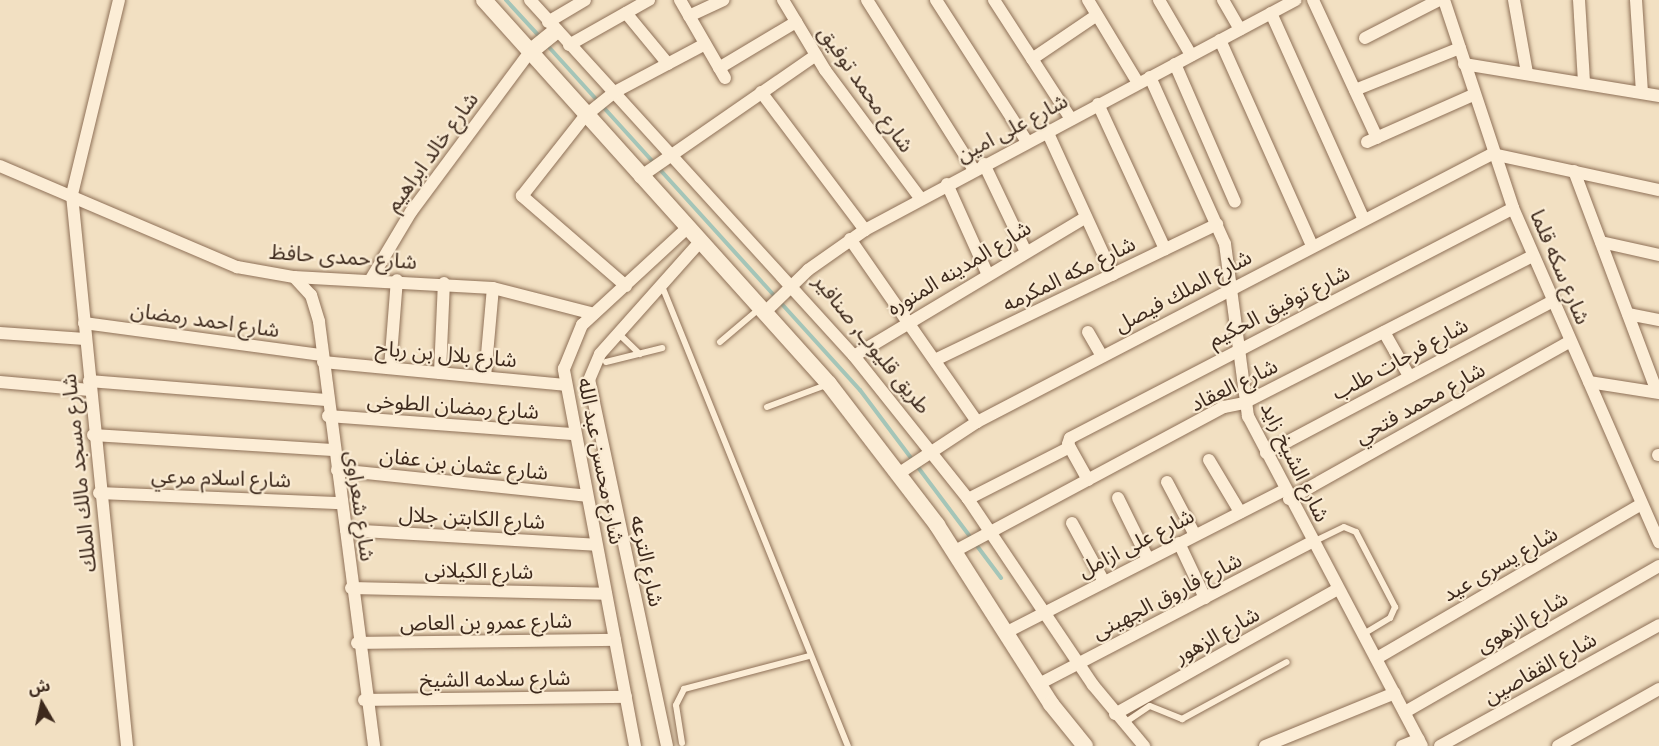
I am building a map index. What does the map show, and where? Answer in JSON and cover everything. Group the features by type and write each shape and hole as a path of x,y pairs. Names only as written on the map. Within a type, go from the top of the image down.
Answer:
{"street":[{"name":"شارع مسجد مالك الملك","path":"119,0 72,195 93,435 127,746"},
{"path":"484,0 685,230 829,384 955,551 1039,684 1084,746"},
{"name":"طريق قليوب, صنافير","path":"530,0 668,153 793,283 854,356 968,499 1079,663 1119,719 1144,746"},
{"path":"530,52 552,27 585,0"},
{"path":"569,45 649,0"},
{"path":"680,0 722,73 796,22"},
{"path":"689,16 724,0"},
{"name":"شارع محمد توفيق","path":"783,0 816,55 920,198"},
{"path":"867,0 979,167 1025,250"},
{"path":"936,0 1027,142"},
{"path":"994,0 1071,119"},
{"path":"1088,0 1138,83"},
{"path":"1159,0 1191,55"},
{"path":"1223,0 1240,29"},
{"name":"شارع على امين","path":"762,311 793,283 865,230 920,198 1295,0"},
{"path":"1313,0 1355,90 1372,140 1473,95"},
{"path":"1365,38 1439,0"},
{"name":"شارع سكه قلما","path":"1444,0 1492,154 1513,208 1642,504 1655,523 1659,542"},
{"path":"1514,0 1527,73"},
{"path":"1579,0 1584,82"},
{"path":"1636,0 1642,92"},
{"path":"626,13 668,64"},
{"path":"1271,13 1364,218"},
{"path":"1032,59 1097,15"},
{"path":"1220,40 1312,246"},
{"path":"626,286 523,201 585,116 613,93 705,44"},
{"path":"1355,90 1460,48"},
{"name":"شارع خالد ابراهيم","path":"371,279 411,212 530,52"},
{"path":"640,177 668,153 816,55"},
{"path":"1175,64 1235,202"},
{"path":"1464,64 1659,96"},
{"name":"شارع الشيخ زايد","path":"1150,77 1217,224 1234,285 1244,403 1287,495 1377,658 1420,742"},
{"path":"761,92 865,230"},
{"path":"1098,104 1165,249"},
{"path":"1047,131 1113,275"},
{"path":"1492,154 1659,190"},
{"name":"شارع الملك فيصل","path":"898,474 928,449 977,422 1234,285 1492,154"},
{"name":"شارع حمدى حافظ","path":"0,166 72,195 211,258 294,277 397,280 493,288 594,314"},
{"path":"1574,171 1658,393 1588,382"},
{"path":"947,184 987,273"},
{"name":"شارع توفيق الحكيم","path":"968,499 1069,445 1240,348 1513,208"},
{"name":"شارع المدينه المنوره","path":"854,356 909,318 1086,217"},
{"name":"شارع مكه المكرمه","path":"937,359 1217,224"},
{"name":"شارع محسن عبد الله","path":"635,746 565,385 566,353 594,314 685,230"},
{"path":"850,239 909,318 977,422"},
{"path":"1601,242 1659,255"},
{"name":"شارع الترعه","path":"667,746 590,380 594,362 698,244"},
{"name":"شارع العقاد","path":"955,551 989,529 1088,480 1224,407 1244,403 1533,256"},
{"name":"شارع شعراوى","path":"294,277 315,308 328,416 346,530 364,700 374,746"},
{"path":"390,368 397,280"},
{"path":"440,373 444,283"},
{"path":"485,377 493,288"},
{"name":"شارع فرحات طلب","path":"1266,453 1408,374 1553,301"},
{"path":"1628,314 1659,320"},
{"name":"شارع احمد رمضان","path":"84,323 322,358"},
{"path":"1088,332 1102,356"},
{"path":"1384,332 1408,374"},
{"path":"0,333 86,339"},
{"name":"شارع محمد فتحي","path":"1287,495 1570,341"},
{"name":"شارع بلال بن رباح","path":"322,358 390,368 565,385"},
{"path":"0,382 326,400"},
{"name":"شارع رمضان الطوخى","path":"328,416 575,434"},
{"path":"93,435 333,450"},
{"path":"1069,445 1088,480"},
{"path":"1209,460 1240,512"},
{"name":"شارع عثمان بن عفان","path":"337,470 587,496"},
{"path":"1167,482 1196,535"},
{"name":"شارع اسلام مرعي","path":"99,492 342,503"},
{"name":"شارع على ازامل","path":"1007,632 1240,512 1287,495"},
{"path":"1118,498 1148,559"},
{"name":"شارع يسرى عيد","path":"1377,658 1642,504"},
{"path":"1072,523 1104,582"},
{"name":"شارع الكابتن جلال","path":"346,530 596,544"},
{"name":"شارع فاروق الجهينى","path":"1039,684 1312,542"},
{"path":"1179,543 1205,598"},
{"name":"شارع الزهوى","path":"1404,712 1659,566"},
{"name":"شارع الكيلانى","path":"351,588 606,594"},
{"name":"شارع الزهور","path":"1119,719 1338,589"},
{"name":"شارع القفاصين","path":"1440,746 1659,625"},
{"name":"شارع عمرو بن العاص","path":"357,643 615,640"},
{"path":"1558,746 1659,688"},
{"path":"1265,746 1395,693"},
{"name":"شارع سلامه الشيخ","path":"364,700 626,697"},
{"path":"1402,746 1420,742"}],"lane":[{"path":"661,286 809,656 848,746"},
{"path":"720,342 762,311"},
{"path":"619,334 640,354"},
{"path":"606,362 662,348"},
{"path":"767,407 829,384"},
{"path":"1312,542 1344,527 1356,532 1395,607 1390,618 1363,634"},
{"path":"682,743 676,705 684,689 809,656"},
{"path":"1119,719 1150,706 1182,719 1287,662"}],"waterway":[{"path":"506,0 540,37"},
{"path":"547,45 860,390 1001,578"}]}
